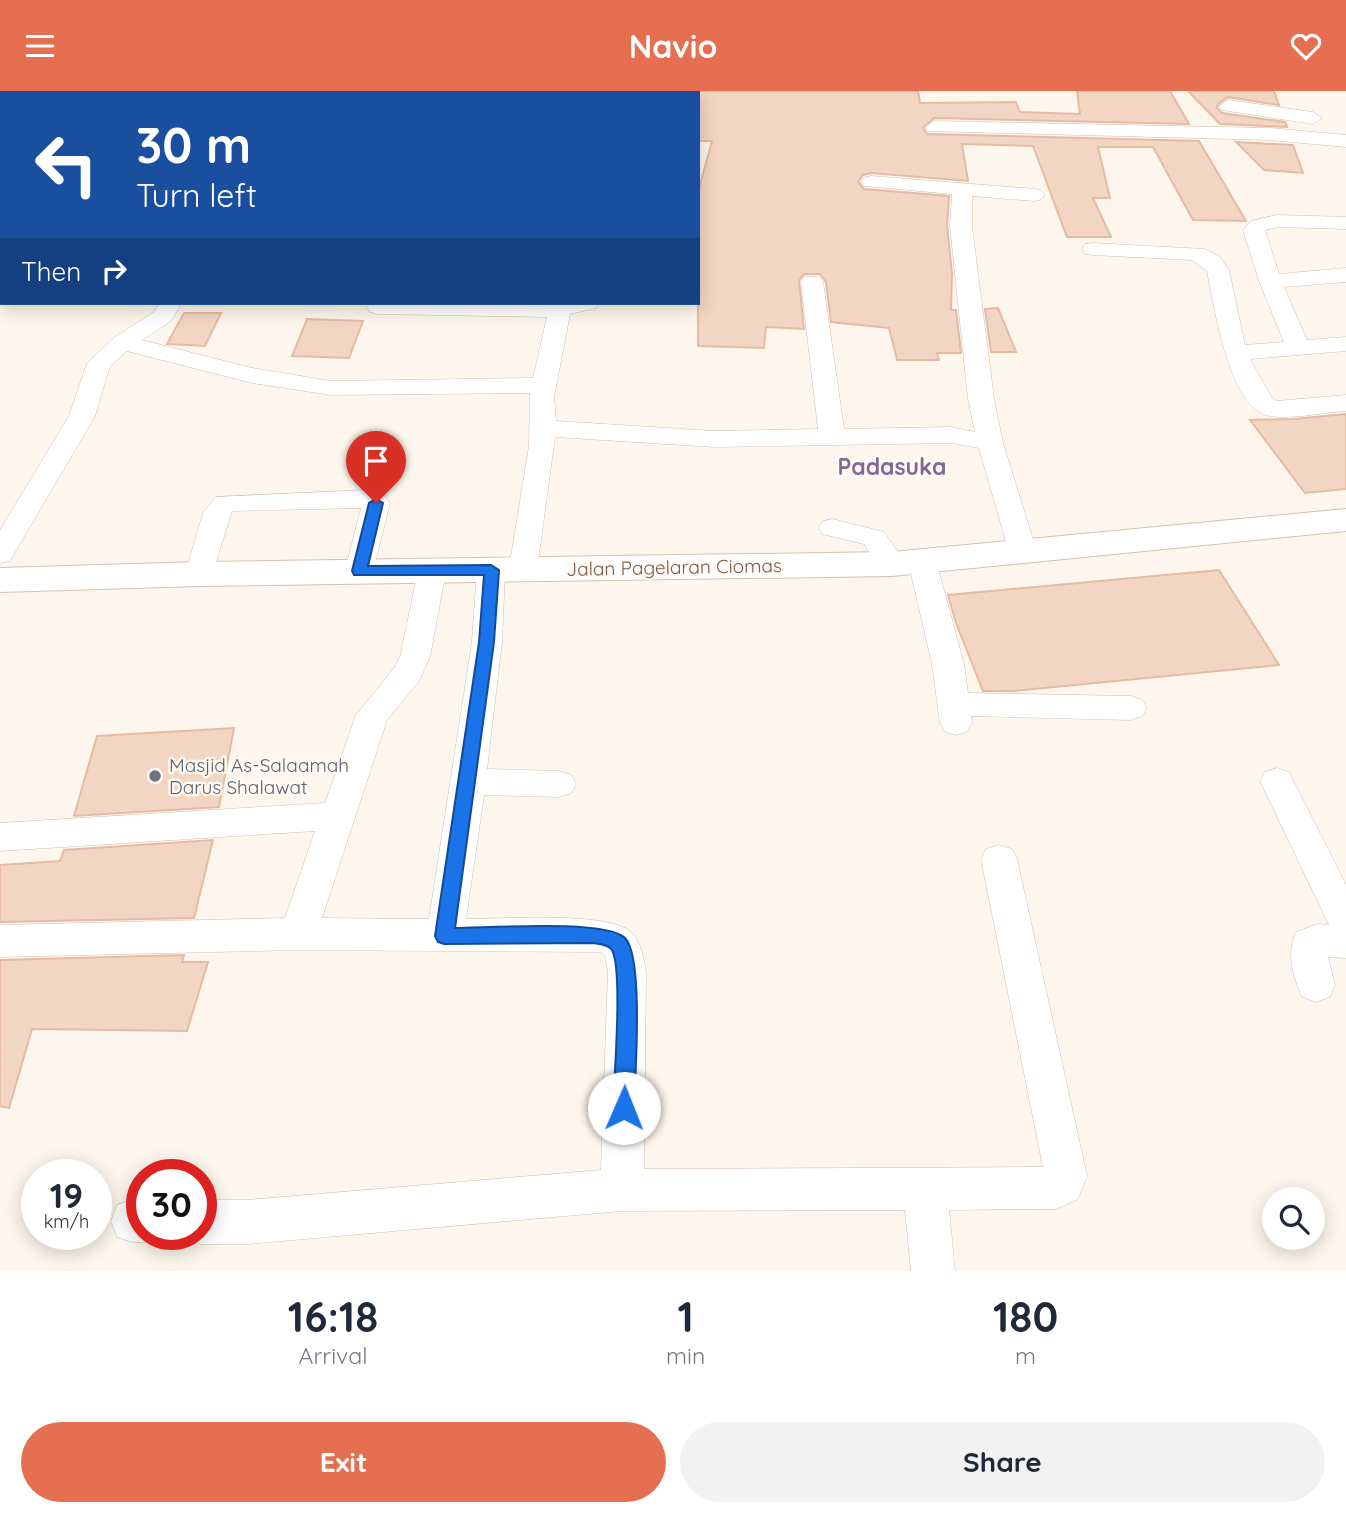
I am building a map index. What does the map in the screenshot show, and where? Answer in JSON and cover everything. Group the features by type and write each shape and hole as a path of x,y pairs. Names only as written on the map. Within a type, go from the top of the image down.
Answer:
{"main road":[{"name":"Jalan Pagelaran Ciomas","path":"0,580 359,571 907,563 1346,520"}],"street":[{"path":"1228,106 1333,121"},
{"path":"934,127 1270,134 1346,141"},
{"path":"871,182 1035,195"},
{"path":"962,189 961,226 981,399 990,443 1023,552"},
{"path":"1298,348 1269,281 1254,230 1258,225 1277,221 1346,223"},
{"path":"1093,249 1196,254 1212,261 1218,270 1235,353 1265,407 1280,409 1346,403"},
{"path":"1269,281 1346,275"},
{"path":"813,282 832,438"},
{"path":"0,554 82,416 99,363 123,342 163,316 168,305"},
{"path":"378,305 550,311 578,305"},
{"path":"444,936 469,782 487,642 543,428 541,397 559,315 550,311"},
{"path":"123,342 269,381 298,385 331,388 544,385"},
{"path":"1235,353 1346,344"},
{"path":"543,428 639,433 687,439 951,435 990,443"},
{"path":"200,574 217,513 226,503 367,499 376,503 359,571"},
{"path":"832,528 871,535 907,563 948,664 954,713 1131,708"},
{"path":"298,935 372,715 408,673 415,657 432,571"},
{"path":"1277,781 1346,922"},
{"path":"469,782 559,784"},
{"path":"0,837 337,816"},
{"path":"217,1222 247,1222 622,1190 1056,1188 1063,1184 1066,1176 999,859"},
{"path":"0,941 298,935 593,935 610,938 620,945 627,972 622,1190"},
{"path":"1316,985 1308,956 1309,943 1318,940 1346,942"},
{"path":"925,1189 933,1271"}],"building":[{"path":"700,91 918,91 920,103 1016,102 1020,112 1080,114 1077,91 1170,91 1189,124 934,118 923,128 927,134 1199,141 1246,221 1193,220 1153,147 1098,147 1110,198 1093,198 1111,237 1067,237 1033,146 962,144 968,181 871,173 863,175 858,182 864,189 949,196 947,226 952,273 951,310 956,310 961,353 937,353 939,360 897,360 889,328 831,322 826,282 820,274 804,274 799,281 804,329 766,327 764,348 698,346 700,185 712,141 700,141"},
{"path":"1188,91 1274,91 1279,105 1228,97 1218,104 1217,108 1222,113 1285,122 1287,127 1220,124"},
{"path":"1236,142 1293,145 1303,173 1264,170"},
{"path":"998,308 1016,352 991,352 985,309"},
{"path":"184,313 221,313 205,346 167,344"},
{"path":"307,319 363,321 349,358 292,356"},
{"path":"1346,414 1346,489 1305,493 1250,420 1294,419"},
{"path":"1219,570 1279,665 1014,691 983,691 948,595"},
{"name":"Masjid As-Salaamah Darus Shalawat","path":"234,728 219,807 74,816 97,736"},
{"path":"213,840 194,918 0,922 0,865 60,861 64,850"},
{"path":"184,955 182,962 208,962 187,1031 32,1029 9,1108 0,1106 0,960"}],"place":[{"name":"Masjid As-Salaamah Darus Shalawat","path":"155,776"}],"district":[{"name":"Padasuka","path":"892,467"}],"route":[{"path":"376,503 359,571 491,570 487,642 469,782 444,936 593,935 610,938 620,945 627,972 624,1108"}]}
